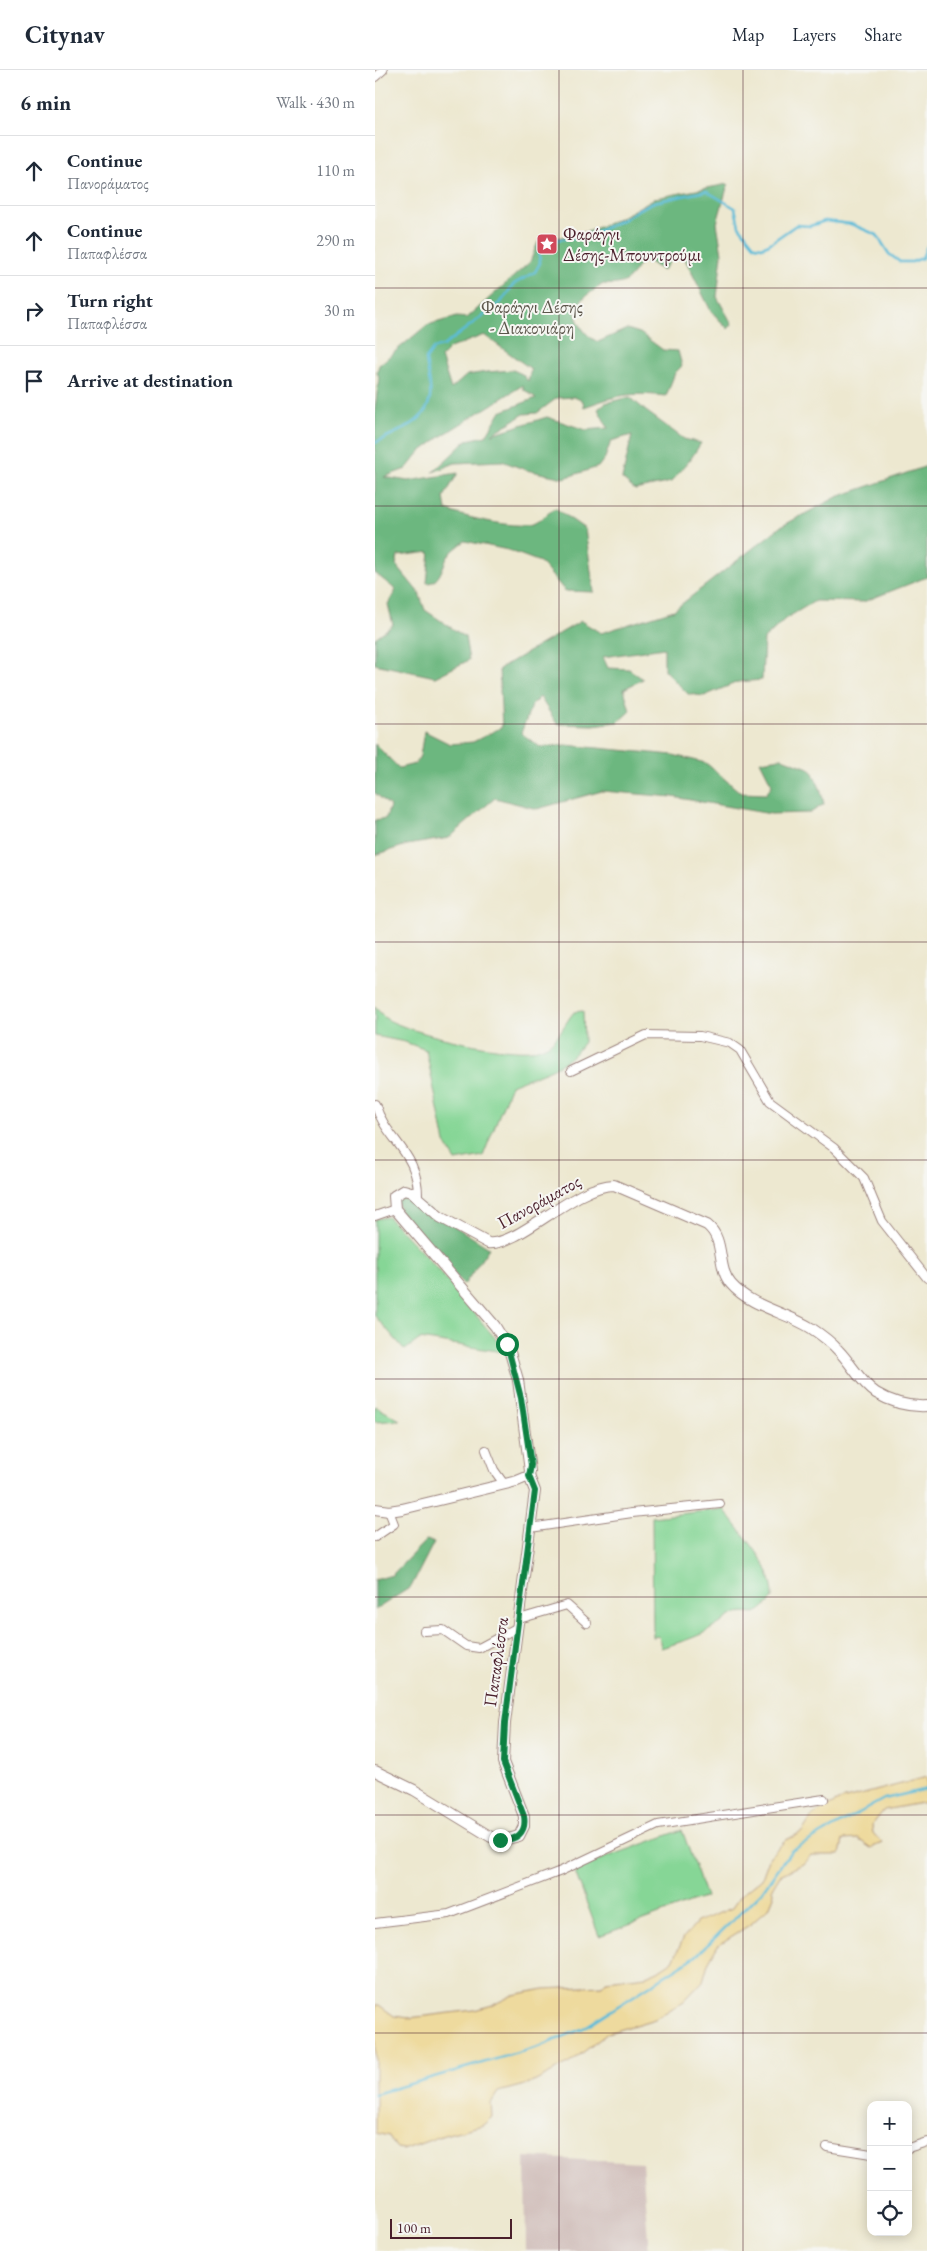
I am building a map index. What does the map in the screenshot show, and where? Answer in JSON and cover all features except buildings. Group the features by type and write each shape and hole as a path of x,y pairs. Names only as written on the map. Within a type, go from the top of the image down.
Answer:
{"main road":[{"name":"Πανοράματος","path":"418,1197 440,1217 488,1243 496,1244 513,1237 546,1215 592,1190 607,1185 614,1185 707,1225 716,1235 727,1279 742,1294 811,1328 837,1349 865,1384 875,1392 895,1402 927,1406"},
{"path":"375,1509 389,1511 504,1484 529,1476 531,1465 521,1398 507,1344 495,1326 395,1209 394,1196 400,1191 411,1192 418,1197"},
{"name":"Παπαφλέσσα","path":"375,1770 414,1790 491,1837 510,1840 522,1833 524,1816 502,1756 535,1491 529,1476"}],"street":[{"path":"375,77 383,70"},
{"path":"571,1071 646,1035 700,1036 730,1043 741,1050 770,1101 834,1148 864,1178 882,1221 927,1278"},
{"path":"375,1104 389,1132 407,1156 415,1171 418,1197"},
{"path":"375,1216 395,1209"},
{"path":"486,1450 493,1470 504,1484"},
{"path":"530,1528 720,1504"},
{"path":"375,1537 394,1524 389,1511"},
{"path":"424,1631 443,1630 466,1646 479,1648 518,1623 567,1605 587,1623"},
{"path":"375,1923 449,1914 561,1871 658,1825 824,1799"},
{"path":"912,2147 927,2142"},
{"path":"827,2147 867,2153"}],"shaded area":[{"path":"525,2157 642,2163 649,2251 526,2251"}],"green space":[{"name":"Φαράγγι Δέσης - Διακονιάρη","path":"728,184 717,223 722,254 717,297 732,324 728,329 711,311 683,255 674,257 662,271 650,262 642,261 634,273 623,283 603,284 587,295 574,308 582,328 598,342 627,329 640,333 663,350 678,351 682,366 675,373 666,396 642,394 624,396 584,407 583,401 574,397 557,398 537,413 524,414 492,434 547,417 586,430 608,428 598,409 605,403 630,397 684,439 701,443 690,460 671,482 635,490 622,479 632,435 611,441 605,458 598,467 564,478 526,470 502,461 455,463 433,472 467,440 486,436 500,412 536,398 523,389 523,385 443,435 420,452 406,469 384,477 408,481 458,473 444,497 446,510 489,522 514,525 532,524 555,508 585,529 594,592 565,591 540,562 508,550 465,541 449,555 438,577 432,582 427,583 430,552 398,556 396,565 419,593 425,610 465,637 469,660 435,677 375,664 375,638 393,625 388,604 396,590 375,573 375,410 379,365 427,325 457,317 467,318 530,262 538,242 590,231 620,218 655,198","holes":["484,335 531,369 528,381 522,374 513,370 487,372 467,375 451,389 441,357 450,348"]},
{"path":"927,466 927,577 863,602 815,601 785,619 764,639 762,680 738,682 704,696 688,694 664,670 664,648 603,657 608,668 629,669 643,679 624,689 630,711 618,722 593,725 557,724 540,697 532,705 521,733 540,747 566,745 673,755 706,763 741,793 766,794 772,785 760,761 782,758 811,769 820,788 824,804 810,813 771,814 673,797 602,791 537,809 495,798 449,838 407,845 375,855 375,820 386,818 390,806 375,793 375,744 399,768 415,764 420,756 424,731 450,744 473,742 502,727 499,669 581,621 601,633 674,610 780,527 837,497"},
{"path":"375,1007 385,1018 415,1030 438,1037 510,1050 528,1050 547,1045 556,1037 574,1012 583,1011 584,1042 568,1059 560,1064 511,1085 483,1156 456,1161 445,1143 426,1050 405,1042 375,1036"},
{"path":"404,1194 489,1248 464,1285 401,1213 396,1199"},
{"path":"388,1217 434,1265 495,1338 503,1352 420,1339 405,1350 375,1316 375,1219"},
{"path":"375,1406 400,1420 375,1422"},
{"path":"724,1509 763,1561 772,1585 773,1598 766,1606 756,1612 733,1615 703,1633 661,1648 659,1636 653,1637 652,1517"},
{"path":"426,1540 434,1542 411,1587 375,1610 375,1580 392,1575"},
{"path":"682,1830 706,1897 599,1936 574,1869"}],"sand":[{"path":"927,1777 927,1802 884,1810 872,1825 873,1833 882,1843 871,1848 858,1839 843,1840 840,1855 811,1855 803,1864 780,1875 772,1888 774,1896 769,1908 751,1924 718,1945 708,1963 703,1981 684,2001 655,2019 608,2033 568,2064 532,2083 498,2092 491,2103 492,2117 483,2125 444,2135 403,2150 397,2149 389,2136 375,2133 375,2005 379,2005 394,2016 409,2018 474,2010 493,2005 513,1995 544,1989 602,1986 606,1981 646,1976 673,1961 684,1937 697,1922 732,1908 740,1896 762,1878 770,1856 786,1840 802,1832 813,1815 838,1801"}],"waterway":[{"path":"375,443 409,426 423,415 430,398 426,359 434,348 443,346 501,302 514,284 535,272 540,263 539,247 542,242 590,235 654,202 706,191 735,208 739,226 755,246 762,247 769,244 796,225 810,226 825,221 851,224 877,235 889,254 900,262 912,262 922,258 927,246"},
{"path":"375,2094 538,2047 582,2029 696,1956 761,1893 791,1851 884,1799 927,1789"}],"place":[{"name":"Φαράγγι Δέσης-Μπουντρούμι","path":"547,244"}],"route":[{"path":"500,1840 510,1840 519,1836 522,1833 525,1821 502,1756 535,1491 529,1476 531,1465 518,1380 507,1344"}]}
